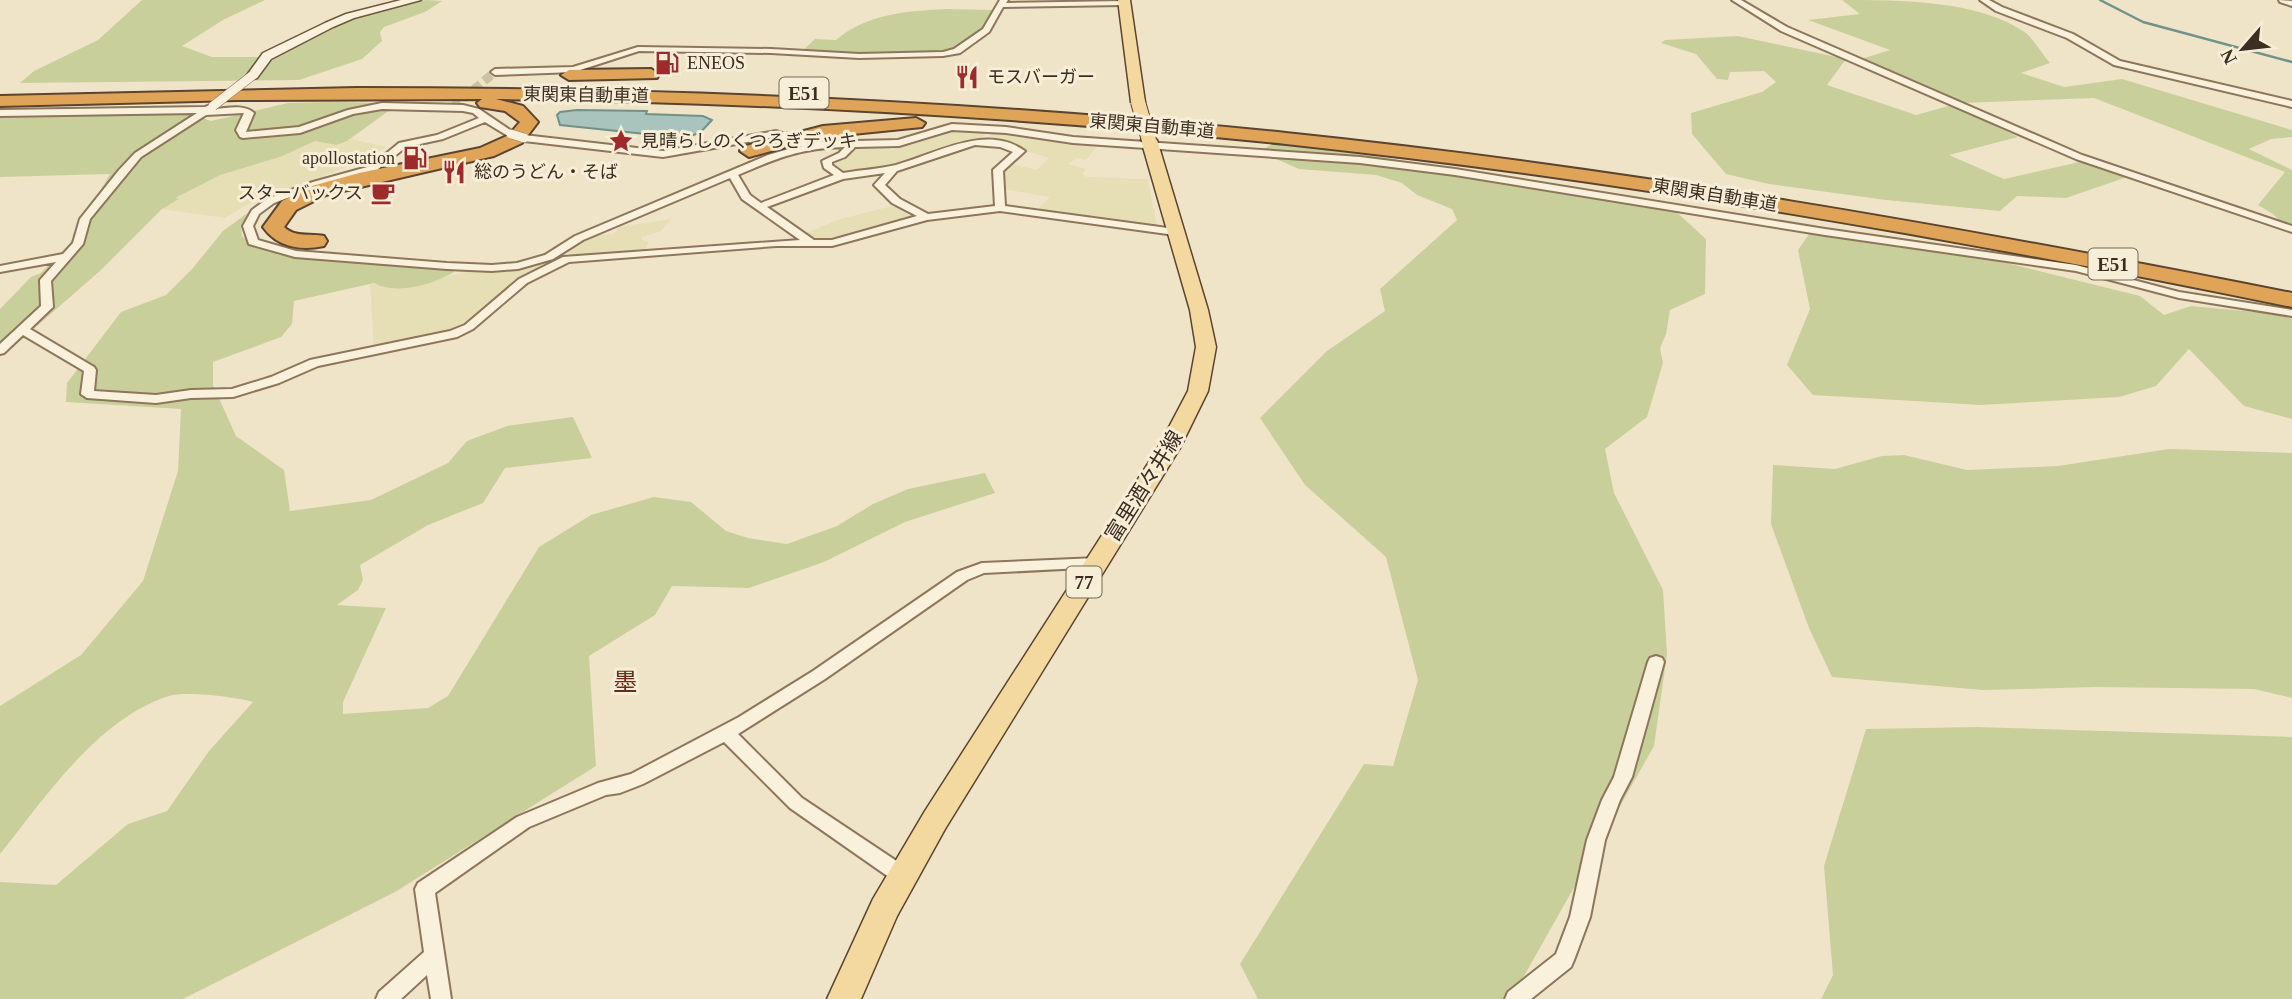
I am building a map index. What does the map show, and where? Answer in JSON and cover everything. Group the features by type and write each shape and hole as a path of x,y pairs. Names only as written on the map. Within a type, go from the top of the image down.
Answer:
{"highway":[{"path":"199,87 344,80 651,74"},
{"name":"東関東自動車道","path":"0,101 255,85 583,94 950,110 1247,134 1575,174 1604,174"},
{"path":"255,85 465,100 514,108 528,118 526,131 501,147 343,184 298,202 276,219 274,228 282,237 294,242 316,242"},
{"name":"東関東自動車道","path":"0,93 199,87 539,85 838,94 1134,115 1353,136 1935,226 2292,288"},
{"path":"1095,102 1353,136"},
{"path":"749,151 842,128 909,123 992,123 1575,174"},
{"name":"東関東自動車道","path":"1935,226 2292,300"}],"main road":[{"name":"富里酒々井線","path":"844,999 884,909 903,876 984,740 1168,448 1198,391 1206,346 1199,310 1138,102 1124,1"}],"street":[{"path":"0,350 24,331 47,307 50,300 45,286 46,280 78,244 81,227 92,209 138,155 209,109 255,85 267,55 350,16 415,0"},
{"path":"1736,0 1784,29 2079,158 2292,229"},
{"path":"1984,0 1999,9 2070,36 2117,63 2292,104"},
{"path":"2283,0 2292,4"},
{"path":"495,72 569,69 638,49 874,56 943,54 957,51 986,30 1002,2 1124,1"},
{"path":"0,113 246,110 250,113 242,130 243,135 300,130 351,112 382,106 463,108 476,111 512,134 524,138 663,155 776,134 808,144 899,143 952,127 991,129 1073,140 1149,142 1360,160 1455,172 1825,232 2076,268 2179,295 2292,313"},
{"path":"485,118 441,137 399,146 374,167 348,173 264,205 255,211 247,225 248,234 253,242 264,247 295,254 470,267 518,266 564,255 849,240 926,217 1000,208 1175,232"},
{"path":"977,154 991,129"},
{"path":"758,207 792,192 820,186 841,176 894,168 959,146 984,141 1020,151 1000,167 1000,208"},
{"path":"24,331 90,370 87,394 156,399 191,394 233,393 275,380 314,363 453,334 469,327 523,281 564,255 579,237 808,144"},
{"path":"841,176 827,166 827,161 842,155 852,145"},
{"path":"894,168 879,185 896,201 926,217"},
{"path":"732,173 746,197 812,243"},
{"path":"0,269 65,257"},
{"path":"441,999 425,889 523,822 604,788 611,788 649,773 725,732 840,661 962,576 982,568 1097,563"},
{"path":"1516,999 1564,960 1580,917 1596,841 1611,800 1623,777 1656,662"},
{"path":"725,732 796,803 903,876"},
{"path":"386,999 434,956"}],"shaded area":[{"path":"954,129 987,132 979,140 896,166 843,174 830,165 831,161 854,147 888,144 891,150 944,135 940,132"},
{"path":"991,131 1107,143 1105,146 1097,146 1086,160 1077,158 1068,164 1086,169 1082,174 1087,177 1148,179 1157,226 1036,211 1050,197 1003,189 1002,170 1008,163 1037,170 1049,158 989,140"},
{"path":"351,139 387,147 361,161 298,186 263,195 225,218 162,209 177,200 173,198 220,175 280,157 315,141 336,145"},
{"path":"888,207 905,207 921,216 833,241 814,241 804,234 837,220"},
{"path":"671,219 661,231 642,237 642,240 649,242 644,251 571,256 567,250 582,238 614,234 619,227"},
{"path":"559,256 562,258 548,265 466,327 451,333 374,350 370,284 408,287 477,269 530,265"}],"green space":[{"path":"142,0 265,0 223,20 182,46 212,57 274,57 342,21 426,0 442,1 425,12 384,27 380,32 382,41 362,59 299,80 20,83 34,71 98,40"},
{"path":"1842,0 1938,4 1986,14 2026,33 2050,63 2021,73 2064,87 2122,79 2292,130 2292,137 2271,139 2249,149 2292,170 2292,233 2273,214 2258,205 2285,172 2094,98 1963,103 1939,97 1858,60 1890,50 1808,20 1860,14"},
{"path":"946,9 994,10 983,29 949,52 875,55 802,51 815,39 836,40 860,24 874,19"},
{"path":"1738,36 1846,59 1827,85 1916,115 1952,105 2018,137 1949,155 2004,179 2088,160 2127,177 2066,198 2017,196 2000,211 1886,200 1769,184 1726,174 1692,134 1691,113 1762,92 1776,82 1764,71 1730,72 1728,80 1717,79 1696,54 1661,43 1665,40"},
{"path":"288,103 385,103 390,110 347,141 336,145 315,141 280,157 220,175 175,198 179,199 162,209 101,270 14,346 0,353 0,309 70,243 110,174 0,177 0,109 173,108 211,121"},
{"path":"1293,144 1343,150 1673,209 1706,239 1705,294 1670,310 1666,334 1660,348 1663,363 1647,417 1605,449 1614,493 1663,590 1667,654 1654,746 1511,999 1258,999 1240,964 1364,764 1393,766 1418,680 1386,557 1305,485 1260,418 1327,351 1385,311 1380,289 1457,220 1452,209 1417,195 1402,183 1376,175 1299,169 1260,152 1270,145"},
{"path":"249,212 241,226 242,236 257,246 279,253 371,264 449,267 454,272 436,281 414,287 383,287 374,283 294,301 292,324 281,337 213,362 213,385 236,436 284,470 290,511 371,500 448,463 467,441 507,426 573,417 592,458 505,468 483,503 428,525 360,565 363,580 358,590 337,605 386,608 343,702 343,714 428,708 448,696 539,547 591,515 654,497 691,502 726,531 748,538 787,544 837,526 873,504 908,489 985,473 995,493 905,522 824,562 749,588 672,586 655,615 589,656 596,766 395,892 183,999 0,999 0,882 56,885 128,824 167,811 209,751 253,702 187,694 169,696 143,707 96,741 74,763 0,854 0,706 81,655 143,581 178,471 181,409 66,402 67,383 121,312 166,295 192,269 223,231"},
{"path":"1809,234 1955,250 2140,296 2164,315 2191,306 2256,312 2292,312 2292,419 2244,406 2189,349 2156,386 2119,397 1981,405 1813,395 1787,365 1810,309 1798,250"},
{"path":"2169,449 2292,453 2292,698 2254,689 2096,687 1983,690 1832,677 1809,628 1771,524 1773,465 1835,469 1882,456 1904,455 1967,470 2058,466"},
{"path":"1977,727 2292,737 2292,999 1821,999 1833,975 1824,866 1866,729"}],"water":[{"path":"647,111 646,114 703,116 712,120 700,133 684,138 560,125 557,115 560,112"}],"waterway":[{"path":"2100,0 2143,22 2292,62"}],"tunnel":[{"path":"453,107 495,72"}],"place":[{"name":"ENEOS","path":"667,63"},
{"name":"モスバーガー","path":"967,77"},
{"name":"見晴らしのくつろぎデッキ","path":"621,141"},
{"name":"apollostation","path":"415,158"},
{"name":"総のうどん・そば","path":"454,172"},
{"name":"スターバックス","path":"383,193"}],"district":[{"name":"墨","path":"625,682"}]}
